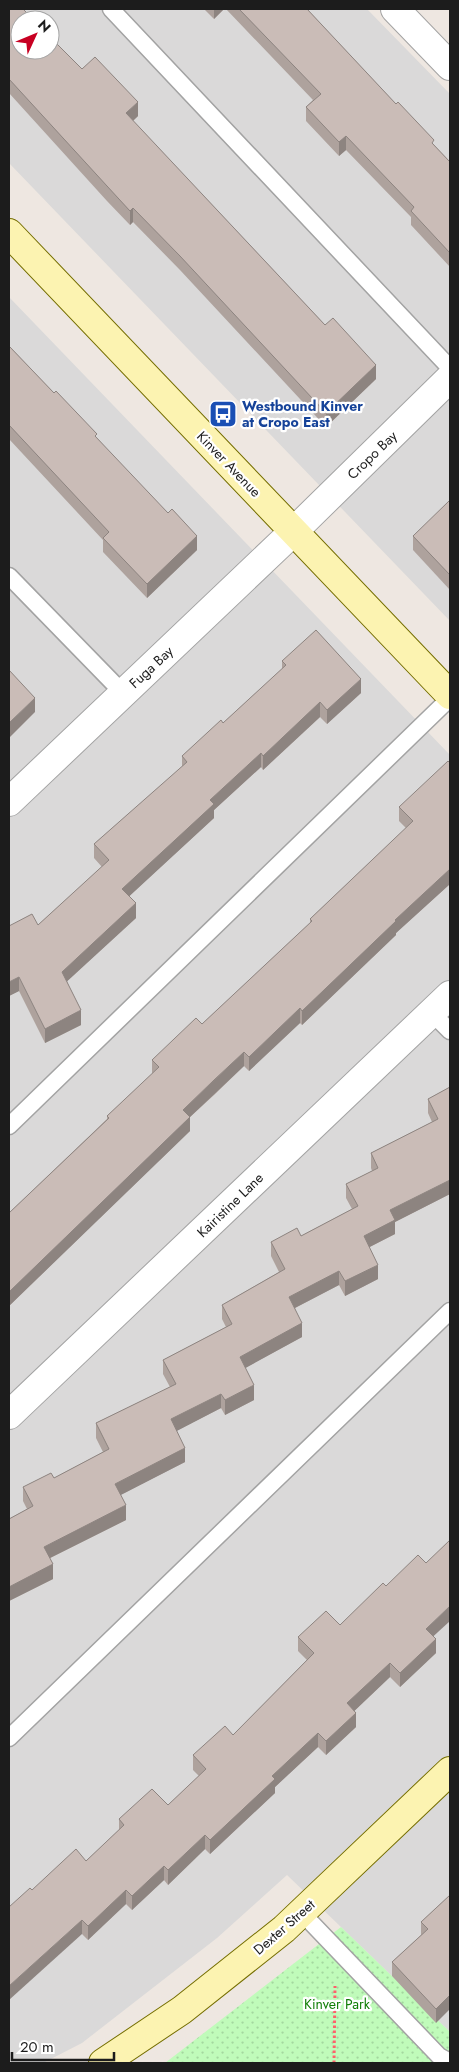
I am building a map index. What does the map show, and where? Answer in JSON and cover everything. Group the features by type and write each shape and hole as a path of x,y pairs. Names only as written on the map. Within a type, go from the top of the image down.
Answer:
{"street":[{"path":"395,9 450,66"},
{"name":"Kinver Avenue","path":"9,233 450,697"},
{"name":"Cropo Bay","path":"294,531 450,378"},
{"name":"Fuga Bay","path":"9,802 294,531"},
{"name":"Kairistine Lane","path":"9,1415 444,1013"},
{"name":"Dexter Street","path":"103,2063 182,2010 284,1930 450,1771"}],"lane":[{"path":"111,9 450,368"},
{"path":"9,576 123,693"},
{"path":"9,1126 450,697"},
{"path":"9,1738 450,1311"},
{"path":"302,1912 439,2056 450,2062"}],"path":[{"path":"334,2063 335,1982"}],"shaded area":[{"path":"9,9 367,9 450,94 450,621 9,163"},
{"path":"9,297 450,755 450,2032 287,1875 217,1938 82,2043 43,2063 9,2063"}],"green space":[{"name":"Kinver Park","path":"341,1927 450,2032 450,2063 165,2063"}],"building":[{"path":"9,9 23,9 10,10 10,60 60,60 60,47 82,69 95,57 138,102 126,113 325,325 333,318 376,365 326,413 180,256 133,208 130,211 9,79"},
{"path":"239,9 307,9 396,104 398,102 434,140 432,143 450,162 450,253 411,211 414,207 346,136 339,142 306,107 321,94"},
{"path":"9,346 97,434 95,436 168,513 172,509 197,536 147,584 103,538 109,532 9,425"},
{"path":"449,501 450,503 450,575 413,536"},
{"path":"316,630 361,679 327,710 320,702 263,756 261,753 210,800 214,804 122,889 136,903 62,972 81,1010 45,1029 19,977 9,982 9,926 32,914 38,925 109,860 94,844 187,762 182,756 221,720 223,723 286,665 282,661"},
{"path":"9,670 35,698 9,723"},
{"path":"448,761 450,763 450,869 302,1011 300,1008 249,1057 244,1052 214,1080 183,1110 190,1117 9,1292 9,1213 109,1118 107,1116 159,1067 152,1060 196,1018 202,1024 312,921 310,919 413,821 399,807"},
{"path":"450,1087 450,1180 390,1210 395,1220 364,1236 378,1265 345,1281 339,1271 289,1297 302,1323 240,1357 254,1385 225,1400 221,1394 171,1419 185,1448 115,1484 126,1505 44,1547 53,1564 9,1587 9,1519 33,1506 23,1487 51,1473 54,1478 109,1449 96,1423 176,1384 163,1360 232,1324 222,1305 285,1269 271,1242 297,1228 301,1236 358,1206 346,1184 378,1168 371,1153 438,1119 428,1099"},
{"path":"450,1540 450,1606 426,1629 436,1639 400,1673 390,1663 347,1703 356,1713 326,1741 318,1733 272,1776 275,1779 210,1840 205,1835 168,1870 164,1866 132,1896 126,1890 88,1926 82,1920 9,1986 9,1907 30,1888 32,1890 76,1849 86,1861 124,1825 119,1819 152,1789 168,1805 206,1769 193,1755 225,1726 233,1735 314,1653 298,1637 326,1611 340,1625 383,1583 386,1586 418,1555 426,1563"},
{"path":"450,1895 450,1995 436,2009 392,1962 428,1929 421,1922"}],"place":[{"name":"Westbound Kinver at Cropo East","path":"223,414"}]}
